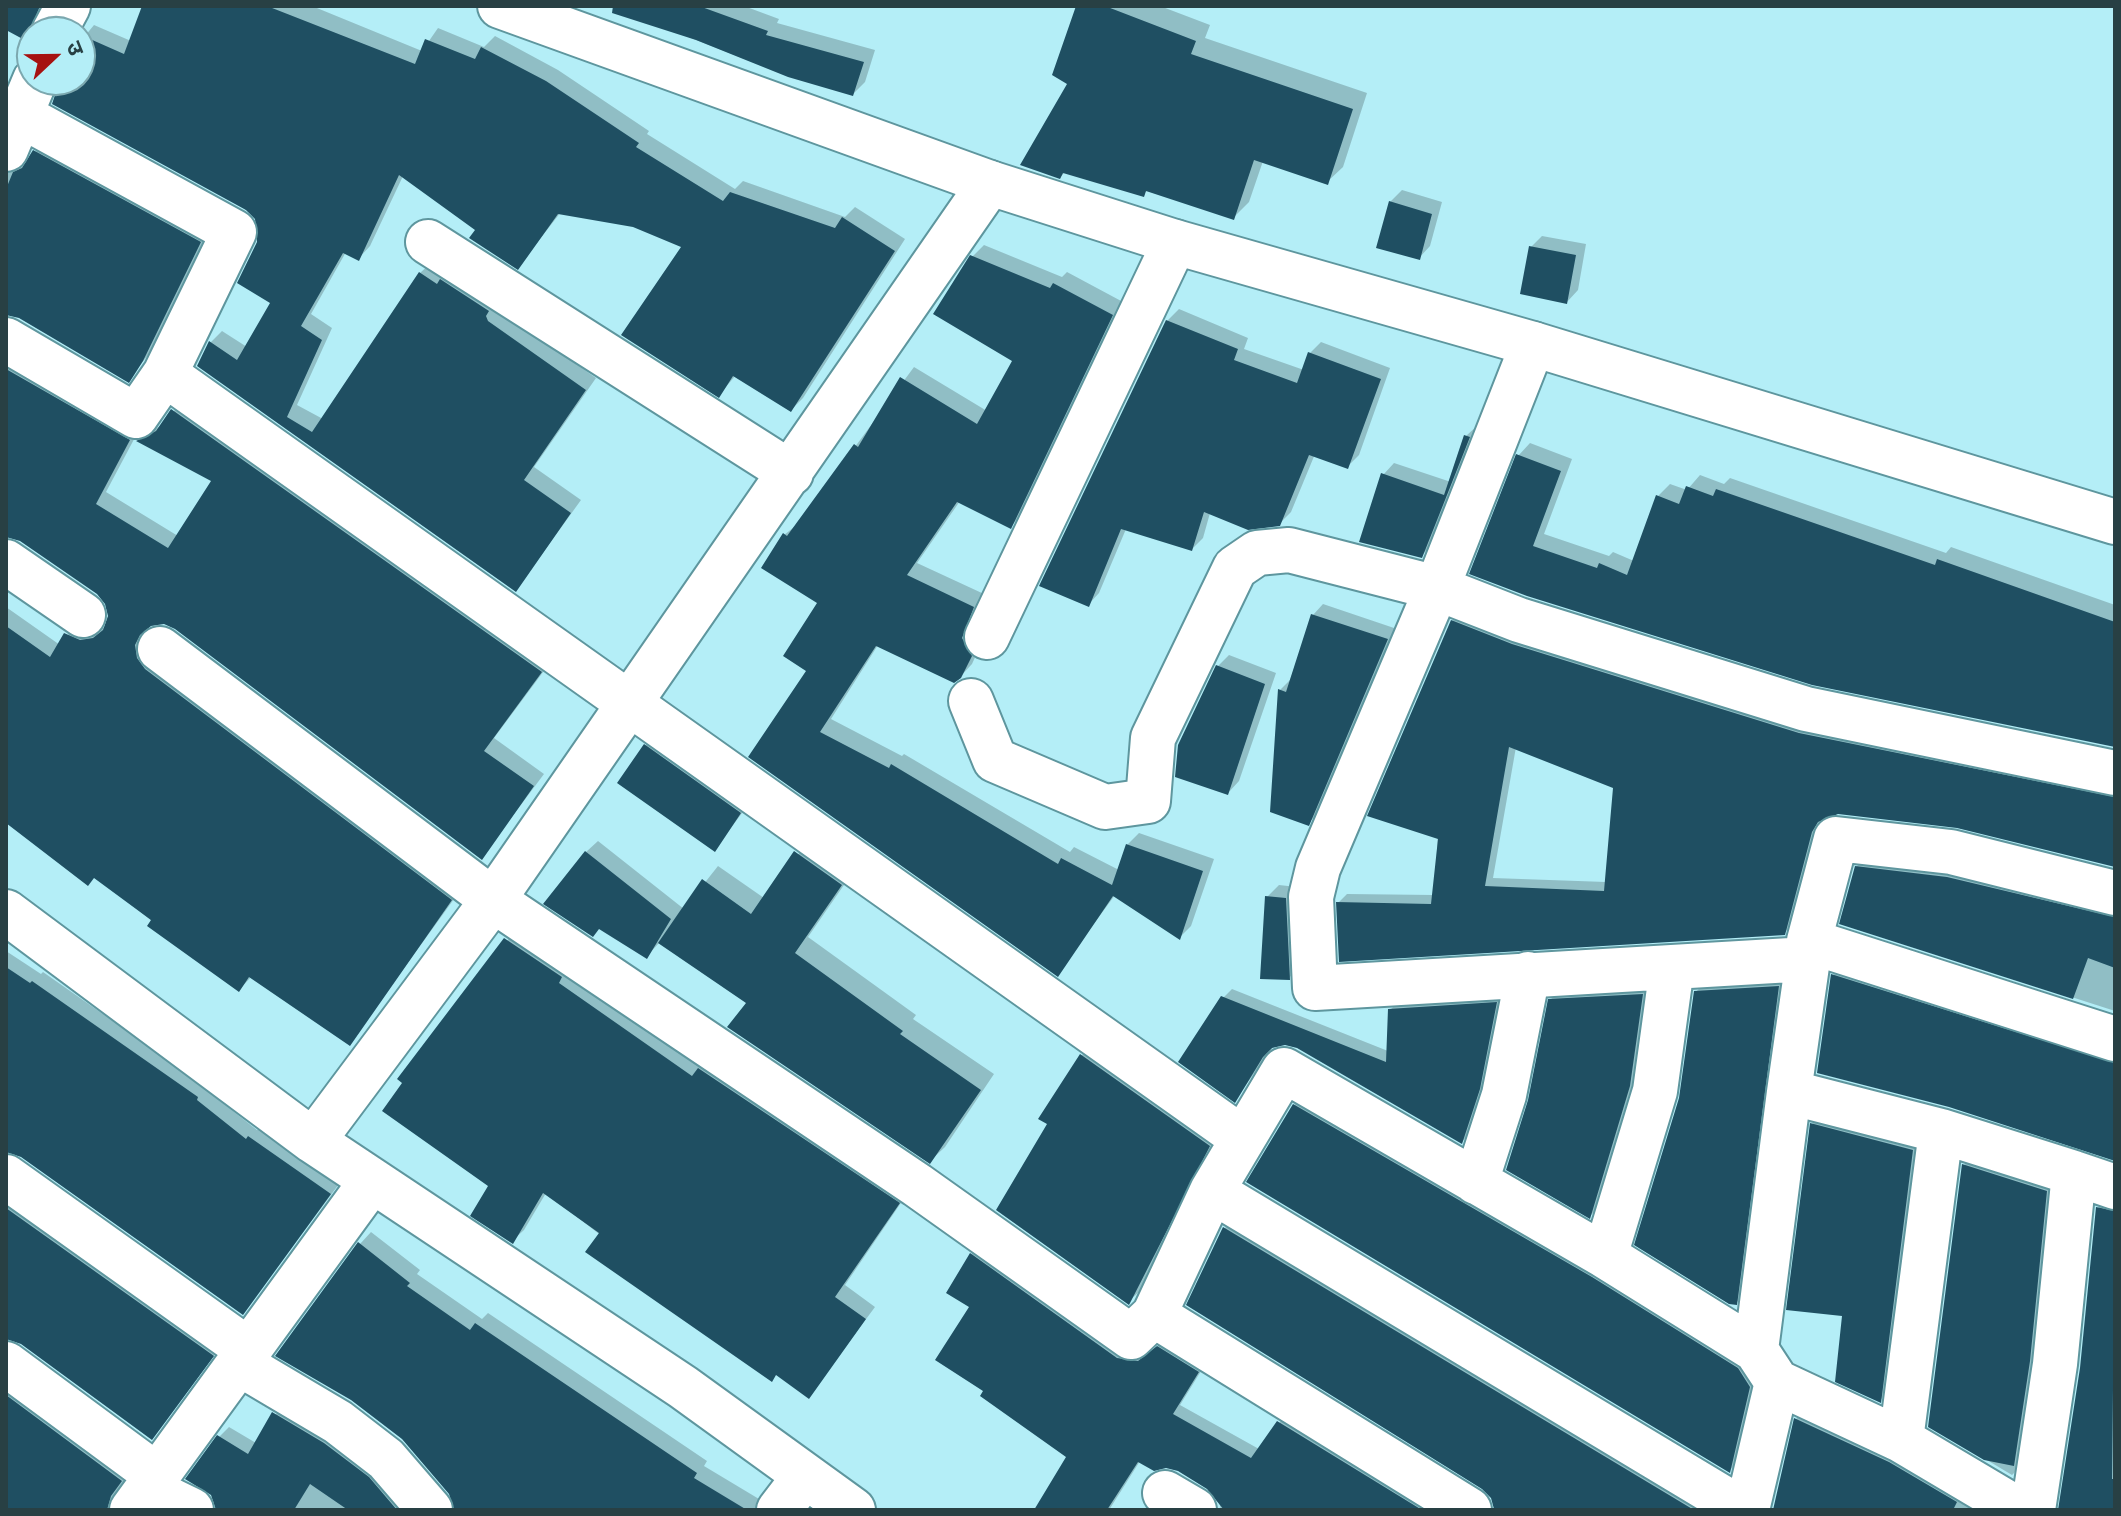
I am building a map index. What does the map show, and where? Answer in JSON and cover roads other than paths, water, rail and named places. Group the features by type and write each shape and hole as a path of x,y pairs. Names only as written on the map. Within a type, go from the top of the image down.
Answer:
{"street":[{"path":"500,6 990,183 1175,242 1533,344 2115,522"},
{"path":"6,340 136,416 165,374 234,232 21,115"},
{"path":"313,1141 493,900 990,183"},
{"path":"428,242 791,473"},
{"path":"987,637 1175,242"},
{"path":"1533,344 1437,588 1318,868 1311,897 1315,988 1672,967 1808,950 2115,1039"},
{"path":"165,374 1242,1138"},
{"path":"971,701 995,760 1105,807 1148,801 1153,738 1235,568 1257,553 1289,550 1437,588 1519,620 1806,709 2115,773"},
{"path":"6,562 83,615"},
{"path":"160,649 493,900 917,1185 1131,1337 1154,1315 1212,1191 1284,1070 1605,1256 1766,1366 1901,1440 2019,1510"},
{"path":"1212,1191 1745,1510 1766,1366 1789,1092 1808,950 1836,839 1951,852 2115,893"},
{"path":"6,912 371,1182 683,1387 853,1510"},
{"path":"1605,1256 1655,1091 1672,967"},
{"path":"1476,1182 1504,1095 1528,974"},
{"path":"1789,1092 1941,1131 2115,1187"},
{"path":"1901,1440 1941,1131"},
{"path":"2033,1510 2055,1364 2074,1173"},
{"path":"6,1177 245,1358 386,1459 430,1510"},
{"path":"145,1491 371,1182"},
{"path":"1154,1315 1469,1510"},
{"path":"6,1364 145,1491 191,1510"},
{"path":"779,1510 805,1476"}]}
